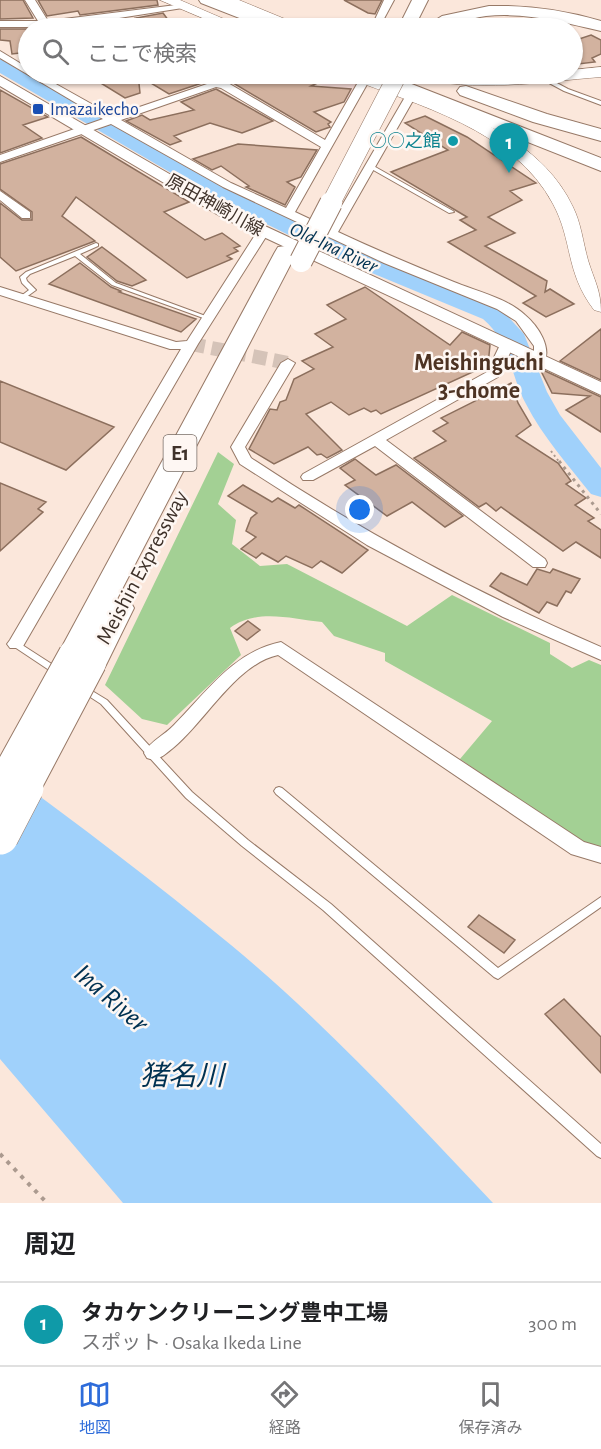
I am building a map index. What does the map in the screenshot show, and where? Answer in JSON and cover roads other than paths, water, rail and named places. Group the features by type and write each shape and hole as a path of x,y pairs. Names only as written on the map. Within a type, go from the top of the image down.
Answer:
{"highway":[{"path":"207,0 253,18"},
{"path":"414,18 419,0"},
{"path":"419,18 436,0"},
{"path":"549,0 601,26"},
{"path":"439,18 453,9 468,4 497,1 538,7 574,18"},
{"path":"186,3 230,18"},
{"path":"583,21 601,26"},
{"name":"Meishin Expressway","path":"0,836 83,658 294,256 363,84"},
{"path":"391,84 486,119 601,166"},
{"name":"Meishin Expressway","path":"294,256 363,162 408,84"},
{"path":"423,84 601,156"},
{"path":"425,84 601,144"},
{"path":"434,84 601,126"},
{"path":"470,92 554,122 601,135"},
{"path":"438,109 601,183"},
{"name":"Meishin Expressway","path":"0,786 83,658"}],"main road":[{"path":"167,0 186,3 217,18"},
{"path":"226,0 274,18"},
{"path":"583,73 601,72"},
{"path":"416,84 438,109 505,142 540,170 564,207 584,281 601,306"}],"street":[{"path":"30,0 42,18"},
{"path":"380,18 389,0"},
{"path":"112,18 186,3"},
{"path":"0,24 18,25"},
{"path":"0,32 18,31"},
{"path":"0,54 18,65"},
{"name":"原田神崎川線","path":"0,80 87,128 263,232 601,389"},
{"path":"48,84 227,185 512,312 521,318 541,346 539,360"},
{"path":"0,159 215,84 224,84 327,146"},
{"path":"289,213 362,84"},
{"path":"332,233 363,162 408,84"},
{"path":"0,194 26,215"},
{"path":"16,644 191,344 263,232"},
{"path":"0,291 175,346 191,344"},
{"path":"308,477 493,374 507,345"},
{"path":"288,363 238,447 245,461 366,537 547,631 601,654"},
{"path":"376,440 539,563"},
{"path":"153,753 178,733 231,677 269,648 281,648 578,849 601,855"}],"lane":[{"path":"555,84 601,103"},
{"path":"363,162 451,212"},
{"path":"23,297 33,290 24,282 23,277 28,273 96,245"},
{"path":"76,253 114,284 208,318"},
{"path":"16,644 104,702 189,795 245,843 327,907 601,1152"},
{"path":"279,791 498,974 601,901"}],"water":[{"name":"猪名川","path":"0,767 146,876 300,1005 366,1070 493,1203 123,1203 0,1059"}],"waterway":[{"name":"Old-Ina River","path":"0,65 18,75"},
{"name":"Old-Ina River","path":"33,84 229,197 346,254 492,314 503,323 517,344 540,405 569,448 601,487"}],"tunnel":[{"path":"191,344 288,363"}],"place":[{"name":"Imazaikecho","path":"38,109"},
{"name":"○○之館","path":"453,141"},
{"name":"タカケンクリーニング豊中工場","path":"509,173"}],"district":[{"name":"Meishinguchi 3-chome","path":"479,376"}],"water label":[{"name":"Ina River","path":"112,997"}]}
